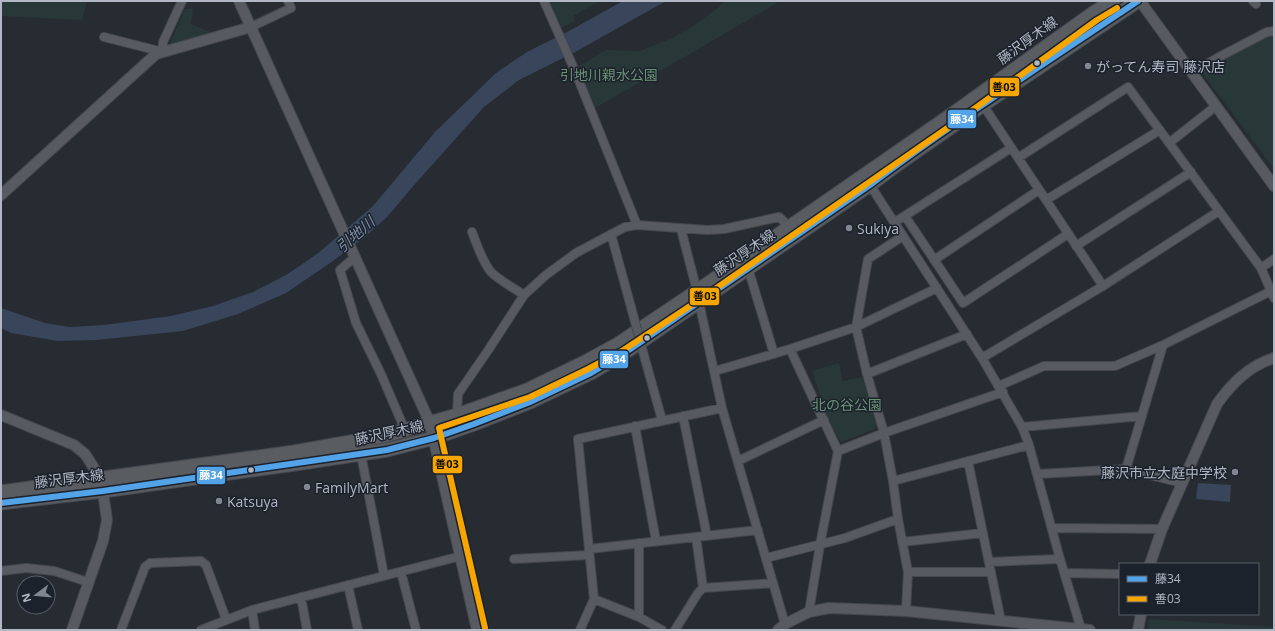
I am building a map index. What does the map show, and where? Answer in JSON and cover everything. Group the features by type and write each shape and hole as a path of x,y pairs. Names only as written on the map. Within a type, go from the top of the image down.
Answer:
{"main road":[{"name":"藤沢厚木線","path":"1,492 102,485 387,450 434,438 530,402 591,373 622,354 698,297 794,230 951,115 1088,17 1113,1"},
{"name":"藤沢厚木線","path":"1,503 384,436 457,415 527,390 618,344 748,268 794,230 870,185 983,105 1139,1"}],"street":[{"path":"163,52 164,42 182,1"},
{"path":"239,1 430,423 477,630"},
{"path":"1,195 154,56 163,52 251,27 291,8 288,1"},
{"path":"544,1 571,62 637,225"},
{"path":"1139,1 1274,186"},
{"path":"1192,73 1267,32 1274,31"},
{"path":"104,37 163,52"},
{"path":"838,450 1001,389 1044,366 1115,366 1273,295 1261,268 1128,87 1018,158"},
{"path":"983,105 1103,286"},
{"path":"1169,144 1216,106"},
{"path":"1046,200 1160,130"},
{"path":"895,222 1011,148"},
{"path":"1076,246 1191,172"},
{"path":"681,229 715,371 722,408 773,583 782,627 809,612 829,608 906,611 1086,630 1064,573 1038,474 1022,427 982,358 870,185"},
{"path":"934,260 1039,190"},
{"path":"982,358 1103,286 1219,211"},
{"path":"905,216 963,303 1068,234"},
{"path":"457,415 458,394 489,350 524,295 557,266 576,253 610,234 625,227 637,225 681,229 724,229 779,217 794,230"},
{"path":"472,232 490,271 524,295"},
{"path":"610,234 662,420"},
{"path":"903,236 868,259 856,327 884,433 893,481 898,519 908,572 906,611"},
{"path":"354,254 340,270 356,323 381,374 405,430"},
{"path":"1261,268 1274,260"},
{"path":"748,268 774,354"},
{"path":"715,371 774,354 856,327 936,288"},
{"path":"868,374 966,334"},
{"path":"1126,469 1163,345"},
{"path":"790,349 838,450 809,612"},
{"path":"1150,563 1162,529 1217,404 1241,376 1263,362 1274,358"},
{"path":"580,630 594,599 578,438 722,408"},
{"path":"1,415 74,445 85,454 102,485 107,520 103,541 72,630"},
{"path":"683,416 707,536"},
{"path":"1022,427 1142,416"},
{"path":"738,461 824,420"},
{"path":"635,426 656,542"},
{"path":"893,481 1029,445"},
{"path":"360,454 384,575"},
{"path":"968,461 1002,621"},
{"path":"1038,474 1126,469 1182,483"},
{"path":"766,558 845,538 898,519"},
{"path":"1052,528 1162,529"},
{"path":"514,559 589,552 639,543 758,530"},
{"path":"902,542 983,533"},
{"path":"696,537 704,588"},
{"path":"639,543 639,618"},
{"path":"204,629 252,610 460,556"},
{"path":"989,562 1060,558"},
{"path":"121,630 146,567 150,563 202,561 206,565 226,620"},
{"path":"1,571 26,568 54,571 88,582"},
{"path":"401,572 416,630"},
{"path":"908,572 991,572"},
{"path":"1064,573 1119,574"},
{"path":"675,630 698,593 704,588 773,583"},
{"path":"348,585 358,630"},
{"path":"301,597 307,630"},
{"path":"594,599 639,618 662,630"},
{"path":"252,610 255,630"},
{"path":"1138,630 1141,615"}],"green space":[{"path":"1,1 87,1 82,20 1,16"},
{"name":"引地川親水公園","path":"549,1 600,1 573,16 575,21 561,28"},
{"name":"引地川親水公園","path":"726,1 780,1 595,108 579,66 606,50 640,51 670,39 690,28"},
{"path":"185,9 193,9 191,24 210,32 198,38 170,43"},
{"path":"1274,35 1274,169 1203,74 1204,69 1262,38"},
{"name":"北の谷公園","path":"839,363 843,381 862,377 877,424 875,429 841,442 828,419 812,371"},
{"path":"1149,619 1274,627 1274,630 1148,630"}],"water":[{"name":"引地川","path":"623,1 666,1 577,51 519,80 484,107 387,217 365,237 286,293 238,314 183,331 96,340 58,341 11,333 1,328 1,308 45,323 70,327 104,325 171,316 213,306 253,292 286,275 317,254 373,206 435,132 496,73 527,52"},
{"path":"1198,483 1231,485 1230,502 1196,499"}],"transit line":[{"name":"藤34","path":"1,503 103,491 387,450 434,438 530,402 591,373 623,354 870,185 969,114 1138,1"},
{"name":"善03","path":"485,628 439,428 530,397 622,351 702,298 956,122 1097,20 1117,8"}],"place":[{"name":"がってん寿司 藤沢店","path":"1088,66"},
{"name":"Sukiya","path":"849,228"},
{"name":"藤沢市立大庭中学校","path":"1235,472"},
{"name":"FamilyMart","path":"307,487"},
{"name":"Katsuya","path":"219,501"}]}
